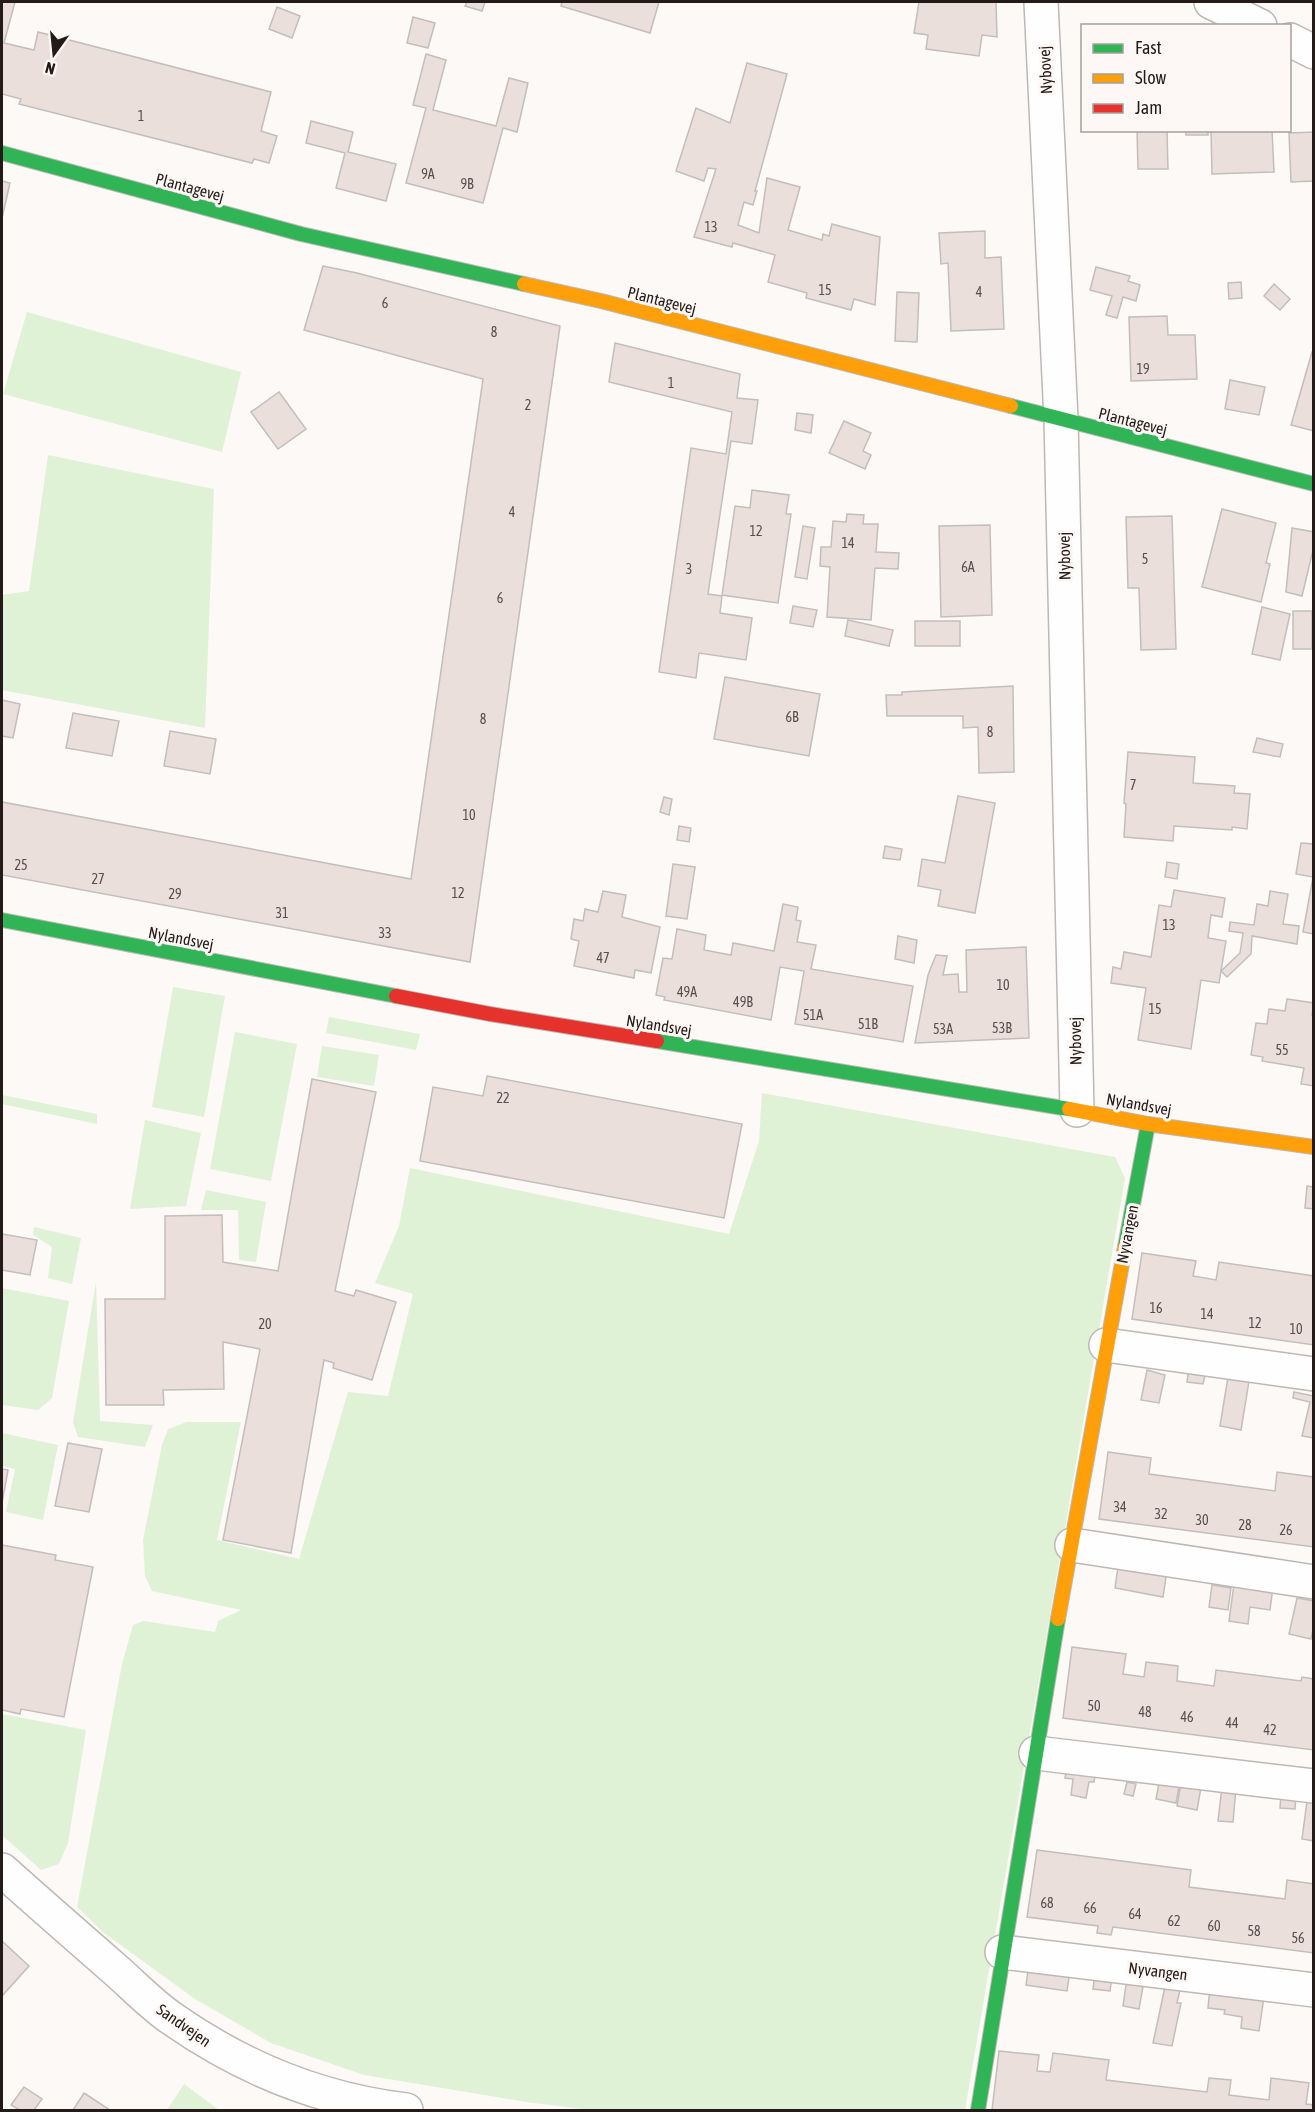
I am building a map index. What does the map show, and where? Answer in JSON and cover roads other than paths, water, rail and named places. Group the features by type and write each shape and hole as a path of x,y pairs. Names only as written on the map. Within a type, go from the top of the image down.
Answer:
{"street":[{"name":"Nybovej","path":"1041,2 1061,419 1077,1110"},
{"path":"1211,2 1256,24"},
{"path":"1291,40 1314,52"},
{"name":"Plantagevej","path":"2,153 301,234 601,301 1314,484"},
{"name":"Nylandsvej","path":"2,920 490,1014 1077,1110 1148,1124 1314,1148"},
{"name":"Nyvangen","path":"978,2110 1002,1952 1106,1345 1148,1124"},
{"path":"1106,1345 1314,1374"},
{"path":"1072,1545 1314,1582"},
{"path":"1036,1753 1314,1786"},
{"name":"Sandvejen","path":"2,1870 172,2019 217,2047 262,2072 315,2090 368,2106 406,2110"},
{"name":"Nyvangen","path":"1002,1952 1314,1990"}]}
